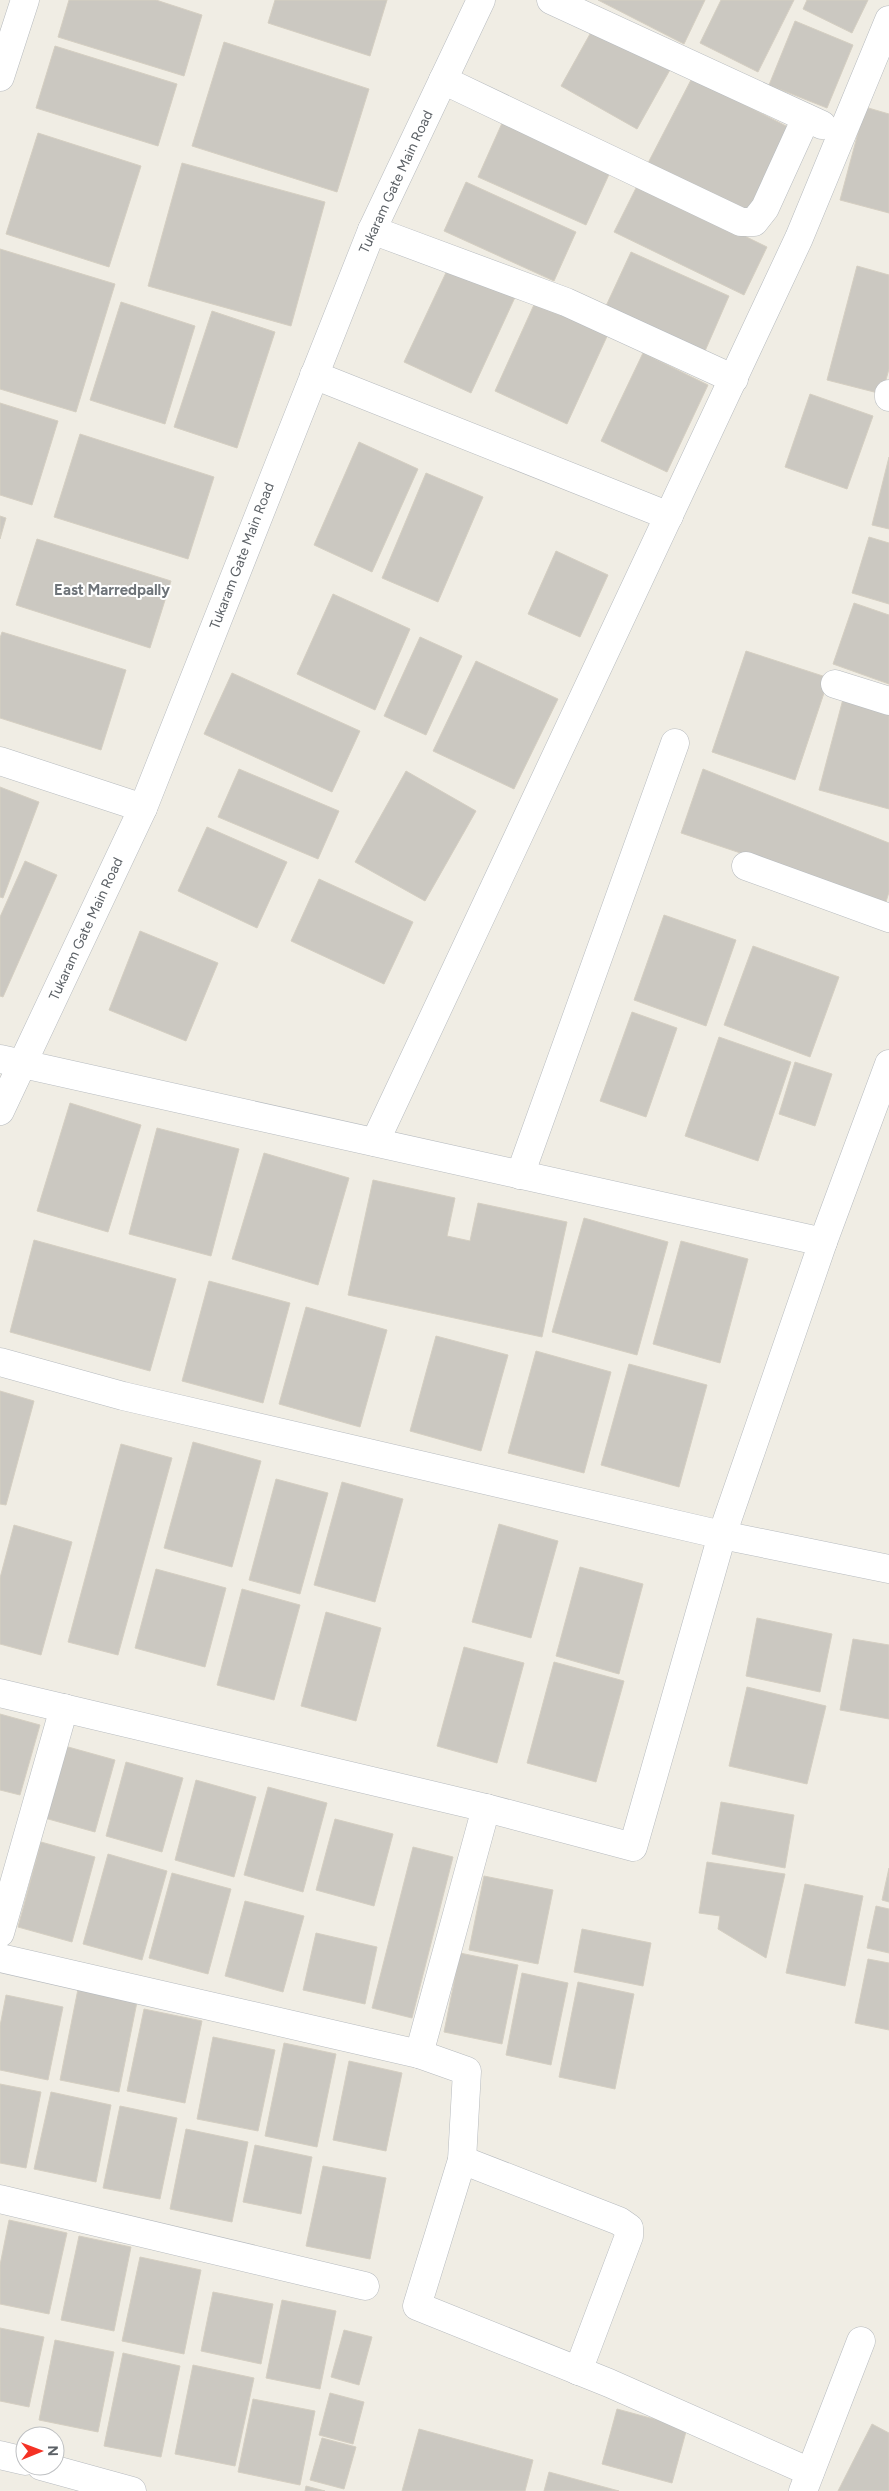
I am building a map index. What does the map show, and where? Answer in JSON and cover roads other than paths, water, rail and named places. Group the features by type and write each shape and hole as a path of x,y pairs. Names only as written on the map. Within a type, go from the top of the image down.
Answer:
{"street":[{"path":"0,77 25,0"},
{"name":"Tukaram Gate Main Road","path":"0,1111 11,1062 143,808 372,230 481,0"},
{"path":"552,0 841,134"},
{"path":"375,1142 799,238 889,20"},
{"path":"443,80 741,222 754,222 765,208 806,118"},
{"path":"372,230 566,302 734,379"},
{"path":"314,375 669,516"},
{"path":"835,684 889,701"},
{"path":"520,1175 675,744"},
{"path":"0,761 143,808"},
{"path":"746,866 889,918"},
{"path":"11,1062 823,1242"},
{"path":"0,1693 486,1808 633,1847 722,1535 823,1242 889,1064"},
{"path":"0,1362 123,1396 722,1535 889,1569"},
{"path":"0,1932 64,1708"},
{"path":"419,2054 486,1808"},
{"path":"0,1958 419,2054 467,2071 462,2160 417,2306 578,2371 806,2482 861,2341"},
{"path":"462,2160 619,2221 629,2228 630,2236 578,2371"},
{"path":"0,2199 365,2286"},
{"path":"0,2454 15,2459"},
{"path":"65,2473 132,2491"}],"district":[{"name":"East Marredpally","path":"112,590"}]}
